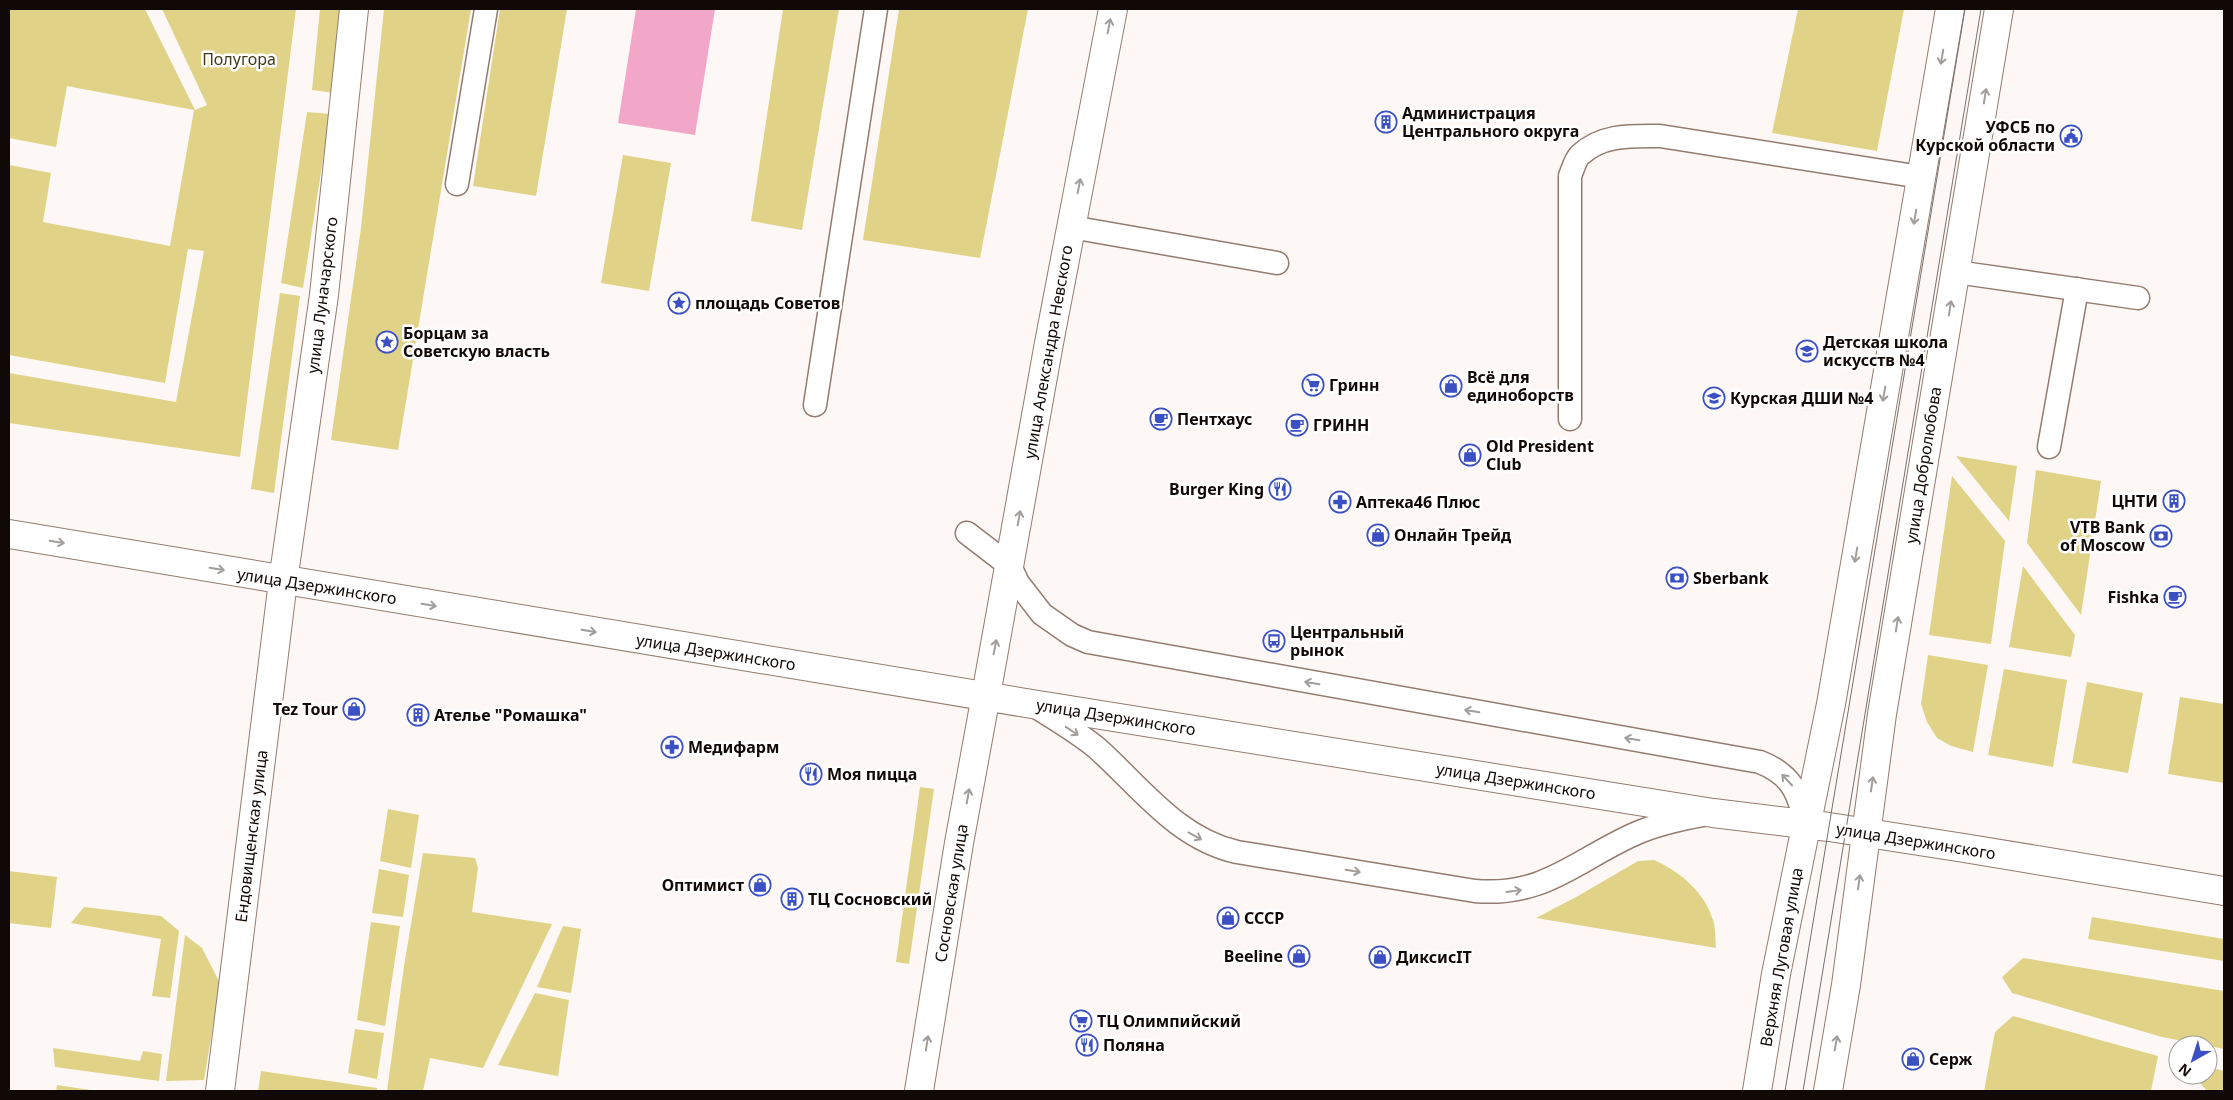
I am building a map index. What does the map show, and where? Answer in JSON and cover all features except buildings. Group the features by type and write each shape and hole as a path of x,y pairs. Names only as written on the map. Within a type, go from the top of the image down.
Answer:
{"main road":[{"name":"улица Луначарского","path":"284,580 324,295 354,9"},
{"name":"улица Александра Невского","path":"986,695 1071,227 1113,9"},
{"path":"1806,824 1832,694 1950,9"},
{"name":"улица Добролюбова","path":"1866,833 1882,714 2000,9"},
{"name":"улица Дзержинского","path":"9,534 1032,704 1713,813 1866,833 2224,891"},
{"name":"Ендовищенская улица","path":"220,1091 284,580"},
{"name":"Сосновская улица","path":"920,1091 959,843 986,695"},
{"name":"Верхняя Луговая улица","path":"1757,1091 1776,974 1806,824"},
{"path":"1828,1091 1846,984 1866,833"}],"lane":[{"path":"457,184 486,9"},
{"path":"815,405 876,9"},
{"path":"1570,419 1570,176 1579,156 1596,144 1621,136 1660,136 1921,177"},
{"path":"1071,227 1277,263"},
{"path":"1956,272 2138,298"},
{"path":"2049,447 2077,289"},
{"path":"967,533 1010,566 1018,583 1042,614 1064,631 1088,642 1760,762 1776,769 1791,783 1800,801 1806,824"},
{"path":"1032,704 1095,747 1184,830 1215,846 1237,852 1466,890 1501,892 1535,886 1636,834 1673,821 1713,813"}],"green space":[{"name":"Полугора","path":"9,9 145,9 195,110 207,105 162,9 296,9 240,457 9,423 9,373 176,402 204,251 188,249 165,383 9,355 9,165 51,173 43,222 170,246 194,110 67,86 56,147 9,138"},
{"path":"320,9 345,9 334,93 312,90"},
{"path":"384,9 471,9 398,450 331,440 361,228"},
{"path":"500,9 567,9 536,196 473,186"},
{"path":"783,9 839,9 802,230 751,221"},
{"path":"899,9 1028,9 980,258 863,240"},
{"path":"1798,9 1904,9 1877,151 1772,133"},
{"path":"307,112 330,114 303,288 281,283"},
{"path":"623,155 671,163 649,291 601,283"},
{"path":"280,293 300,296 274,493 251,489"},
{"path":"1956,456 2017,466 2009,521"},
{"path":"2036,470 2101,481 2081,615 2027,543"},
{"path":"1952,476 2005,541 1991,644 1929,635"},
{"path":"2023,566 2075,635 2071,657 2009,647"},
{"path":"1928,655 1988,665 1973,752 1951,746 1937,738 1927,722 1921,704"},
{"path":"2004,669 2067,680 2053,767 1988,755"},
{"path":"2087,682 2143,693 2128,773 2072,763"},
{"path":"2180,697 2224,704 2224,783 2168,774"},
{"path":"920,787 934,789 909,964 896,962"},
{"path":"388,809 419,815 411,868 380,861"},
{"path":"423,853 475,858 478,868 472,912 552,924 483,1068 430,1058 423,1091 387,1091 404,966"},
{"path":"1654,860 1682,877 1704,900 1714,923 1716,948 1536,918 1638,861"},
{"path":"379,869 409,875 403,917 372,913"},
{"path":"9,871 57,877 51,928 9,923"},
{"path":"84,907 161,916 179,931 170,998 152,996 161,939 71,923"},
{"path":"2092,917 2224,939 2224,961 2088,939"},
{"path":"371,922 400,926 385,1026 357,1020"},
{"path":"563,926 581,929 571,993 537,987"},
{"path":"185,935 202,948 220,983 204,1080 166,1081"},
{"path":"2023,958 2224,991 2224,1049 2218,1048 2218,1035 2168,1035 2168,1038 2162,1037 2012,993 2002,977"},
{"path":"535,993 569,1000 558,1076 498,1065"},
{"path":"2013,1016 2158,1056 2151,1091 1984,1091 1995,1032"},
{"path":"355,1029 384,1033 377,1079 348,1073"},
{"path":"53,1048 140,1061 143,1051 162,1054 159,1081 55,1067"},
{"path":"2218,1070 2224,1071 2224,1091 2207,1091 2202,1085 2218,1085"},
{"path":"261,1071 377,1088 377,1091 258,1091"},
{"path":"57,1085 97,1091 56,1091"}],"shaded area":[{"path":"636,9 715,9 695,135 618,123"}],"tram line":[{"path":"1785,1091 1965,9"},
{"path":"1803,1091 1981,9"}],"place":[{"name":"Администрация Центрального округа","path":"1386,122"},
{"name":"УФСБ по Курской области","path":"2071,136"},
{"name":"площадь Советов","path":"679,303"},
{"name":"Борцам за Советскую власть","path":"387,342"},
{"name":"Детская школа искусств №4","path":"1807,351"},
{"name":"Гринн","path":"1313,385"},
{"name":"Всё для единоборств","path":"1451,386"},
{"name":"Курская ДШИ №4","path":"1714,398"},
{"name":"Пентхаус","path":"1161,419"},
{"name":"ГРИНН","path":"1297,425"},
{"name":"Old President Club","path":"1470,455"},
{"name":"Burger King","path":"1280,489"},
{"name":"ЦНТИ","path":"2174,501"},
{"name":"Аптека46 Плюс","path":"1340,502"},
{"name":"Онлайн Трейд","path":"1378,535"},
{"name":"VTB Bank of Moscow","path":"2161,536"},
{"name":"Sberbank","path":"1677,578"},
{"name":"Fishka","path":"2175,597"},
{"name":"Центральный рынок","path":"1274,641"},
{"name":"Tez Tour","path":"354,709"},
{"name":"Ателье \"Ромашка\"","path":"418,715"},
{"name":"Медифарм","path":"672,747"},
{"name":"Моя пицца","path":"811,774"},
{"name":"Оптимист","path":"760,885"},
{"name":"ТЦ Сосновский","path":"792,899"},
{"name":"СССР","path":"1228,918"},
{"name":"Beeline","path":"1299,956"},
{"name":"ДиксисIT","path":"1380,957"},
{"name":"ТЦ Олимпийский","path":"1081,1021"},
{"name":"Поляна","path":"1087,1045"},
{"name":"Серж","path":"1913,1059"}]}
